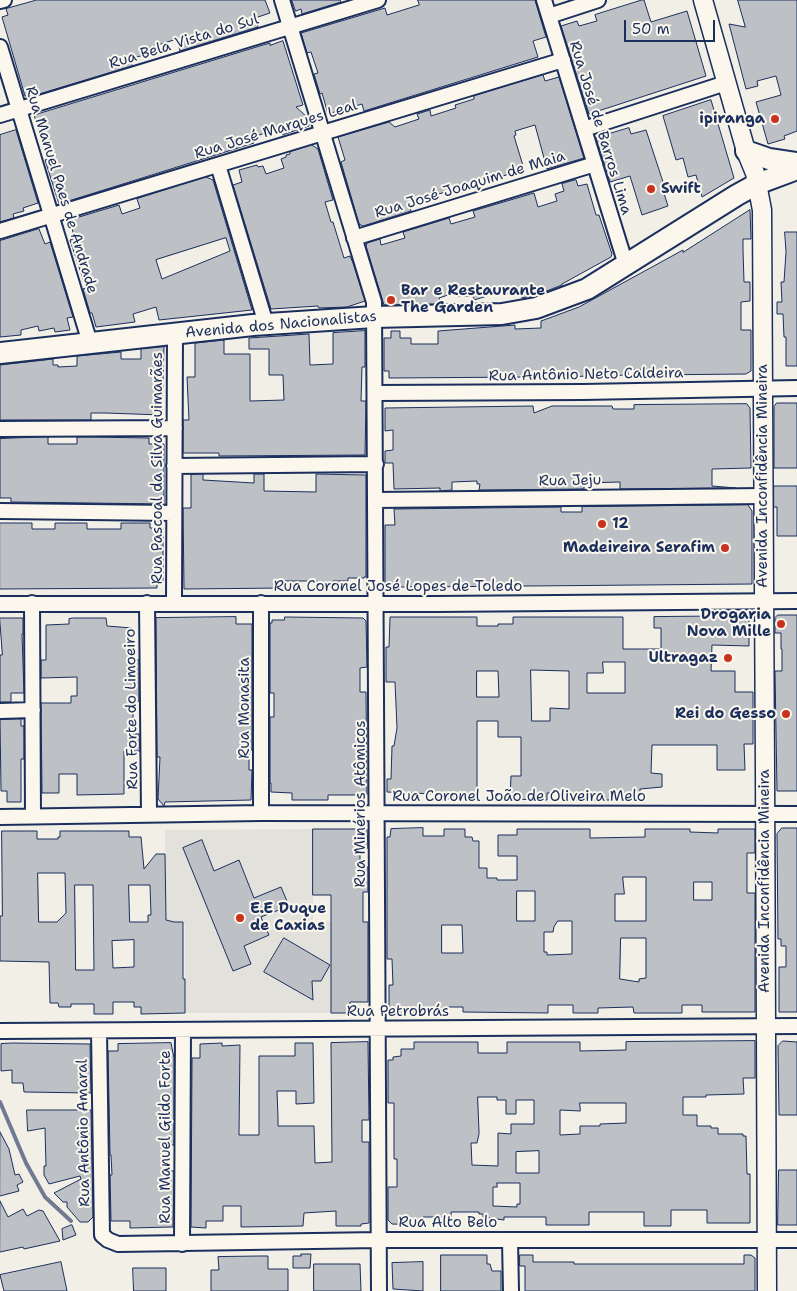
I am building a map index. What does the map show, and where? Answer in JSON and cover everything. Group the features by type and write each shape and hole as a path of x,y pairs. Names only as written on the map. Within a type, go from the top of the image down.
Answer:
{"main road":[{"path":"746,151 794,172"},
{"name":"Avenida dos Nacionalistas","path":"0,353 266,324 374,317 502,314 536,308 587,289 737,195 758,184 794,172"}],"street":[{"path":"0,1 4,0"},
{"name":"Rua Minérios Atômicos","path":"282,0 374,302 380,1291"},
{"name":"Rua Bela Vista do Sul","path":"0,116 378,0"},
{"name":"Rua José de Barros Lima","path":"544,0 626,265"},
{"path":"549,16 598,0"},
{"name":"Avenida Inconfidência Mineira","path":"703,0 746,151 755,173 762,210 766,1291"},
{"name":"Rua Manuel Paes de Andrade","path":"0,46 90,343"},
{"name":"Rua José Marques Leal","path":"0,231 562,60"},
{"path":"584,129 726,83"},
{"name":"Rua José Joaquim de Maia","path":"354,238 595,164"},
{"path":"218,165 266,324"},
{"name":"Rua Pascoal da Silva Guimarães","path":"174,603 175,333"},
{"name":"Rua Antônio Neto Caldeira","path":"375,393 797,388"},
{"path":"0,429 175,428"},
{"path":"174,466 376,464"},
{"name":"Rua Jeju","path":"376,500 764,496"},
{"path":"0,511 174,512"},
{"name":"Rua Coronel José Lopes de Toledo","path":"0,604 797,601"},
{"path":"32,603 33,816"},
{"name":"Rua Forte do Limoeiro","path":"147,603 150,814"},
{"name":"Rua Monasita","path":"261,603 261,813"},
{"path":"0,710 33,710"},
{"name":"Rua Coronel João de Oliveira Melo","path":"0,817 261,813 797,814"},
{"name":"Rua Petrobrás","path":"0,1031 797,1026"},
{"name":"Rua Manuel Gildo Forte","path":"182,1244 183,1030"},
{"name":"Rua Antônio Amaral","path":"99,1031 102,1235"},
{"name":"Rua Alto Belo","path":"102,1235 118,1244 379,1240 797,1240"},
{"path":"510,1240 510,1291"}],"shaded area":[{"name":"E.E Duque de Caxias","path":"313,829 313,922 331,921 331,1013 185,1013 185,923 166,922 165,830"}],"building":[{"path":"37,0 265,0 270,13 255,18 258,27 180,51 177,39 148,48 150,53 131,59 132,66 33,96 25,96 2,17 8,15 6,9"},
{"path":"292,0 340,0 341,2 302,14 301,9 296,11"},
{"path":"418,0 535,0 546,37 533,41 538,57 364,111 362,104 328,114 314,74 318,73 311,52 307,53 301,33 385,8 387,15 419,5"},
{"path":"644,0 651,22 687,11 706,76 589,114 561,26 577,21 579,26 597,21 595,15"},
{"path":"738,0 797,0 797,131 784,136 785,139 768,144 756,102 781,95 776,76 757,81 758,86 746,89 729,24 745,27"},
{"path":"283,41 303,105 296,107 307,117 309,126 282,135 280,129 252,137 254,143 59,204 45,160 48,159 34,115 263,45"},
{"path":"543,75 545,81 559,77 584,158 547,169 535,125 515,131 516,135 514,136 524,169 409,204 411,211 363,226 359,224 341,162 345,160 338,137 389,122 395,127 419,119 417,114 430,110 431,116 456,108 455,105 474,99 474,96"},
{"path":"711,100 734,178 702,197 696,175 688,177 683,158 676,160 663,116"},
{"path":"629,128 631,134 646,130 664,185 662,187 668,206 642,215 630,176 610,182 596,138"},
{"path":"16,130 38,203 23,208 24,211 13,214 14,218 0,222 0,135"},
{"path":"312,145 318,149 333,200 325,202 331,222 333,222 344,258 350,256 365,301 347,307 319,308 318,306 271,309 233,185 242,182 239,170 257,165 258,167 263,166 266,174 284,168 281,159 290,154 290,152"},
{"path":"206,177 213,180 252,310 159,320 156,307 133,314 135,322 96,327 92,313 90,313 83,289 86,288 70,240 75,238 69,220 119,205 122,214 140,208 137,199","holes":["226,238 230,251 162,279 156,260"]},
{"path":"576,180 578,186 587,184 596,215 599,215 612,254 611,257 562,285 522,298 521,293 514,296 513,294 497,293 474,300 473,296 458,296 457,292 439,298 441,304 384,305 366,246 367,243 380,239 381,245 405,238 403,232 449,218 451,224 475,217 473,211 534,193 538,207 557,201 555,194 564,191 562,184"},
{"path":"750,210 751,239 743,239 743,250 744,282 750,282 750,301 741,302 741,330 751,330 751,371 746,374 647,375 647,369 628,370 628,375 555,377 555,373 533,373 533,377 389,378 389,371 384,371 384,338 391,338 391,331 400,331 400,338 411,338 411,344 438,344 438,331 515,325 515,329 541,328 541,321 579,307 683,250 683,252"},
{"path":"39,229 45,244 50,242 73,317 67,318 70,330 55,332 54,328 39,331 38,326 21,330 21,335 0,337 0,241"},
{"path":"785,232 797,232 797,366 786,366 786,337 784,337 783,314 777,314 777,302 782,302 781,282 784,282"},
{"path":"365,331 365,367 362,367 361,401 366,401 365,455 219,456 219,453 183,453 183,420 189,420 187,377 195,377 195,343 224,340 224,354 250,354 250,401 284,400 283,375 269,375 269,349 249,349 249,338 309,334 310,365 333,364 333,333"},
{"path":"164,347 162,415 91,413 91,420 0,420 0,365 53,359 53,365 58,365 58,367 77,366 77,356 121,352 121,359 141,359 141,349"},
{"path":"777,403 797,403 797,468 774,468 774,407"},
{"path":"747,404 750,408 751,468 712,469 712,486 736,488 620,489 620,482 584,483 584,489 479,490 480,484 477,484 477,481 452,482 452,490 440,491 440,488 394,489 393,463 385,463 385,451 393,450 393,430 385,431 385,408 533,406 534,413 552,406 612,406 613,409 634,409 634,405"},
{"path":"48,437 48,444 77,444 77,437 91,437 149,438 149,444 164,444 164,504 11,502 11,498 0,498 0,439"},
{"path":"203,474 203,480 254,483 254,474 264,474 264,491 316,492 316,474 366,475 366,577 348,578 348,581 333,581 333,587 317,587 317,581 284,581 284,588 184,589 183,508 191,508 191,475"},
{"path":"774,486 797,486 797,536 777,536 777,507 774,507"},
{"path":"748,505 752,511 752,584 390,587 385,583 385,525 395,525 394,509 561,507 561,512 582,512 582,507"},
{"path":"0,523 32,523 32,529 55,529 55,523 87,523 87,529 121,529 121,523 150,523 150,528 163,528 163,582 157,582 157,588 0,589"},
{"path":"778,615 797,615 797,791 777,791 775,671 782,671 781,633 775,633 775,618"},
{"path":"746,616 749,619 749,646 712,645 711,671 735,671 735,692 753,692 753,744 744,744 745,770 717,770 717,745 652,745 651,773 662,774 662,787 640,789 640,795 617,795 617,800 572,800 572,793 547,793 547,800 510,799 511,776 521,776 521,737 498,737 498,721 477,721 477,799 434,799 434,794 387,792 387,779 391,779 392,746 394,746 397,728 395,682 386,682 386,647 389,647 390,617 477,617 477,626 498,626 498,624 513,624 513,617 623,617 623,649 661,649 661,628 654,628 654,617","holes":["603,662 625,662 625,693 587,693 587,673 603,673","531,670 569,671 569,709 550,708 550,721 532,721","477,671 498,671 499,697 477,697"]},
{"path":"236,617 236,624 252,624 252,750 249,750 249,770 252,770 251,800 165,802 164,806 158,799 160,757 157,757 156,618"},
{"path":"285,617 363,618 366,621 367,667 360,668 360,692 366,692 367,795 328,795 328,800 292,800 292,793 271,792 270,717 274,717 274,693 270,693 270,623 272,623 272,620 284,620"},
{"path":"0,618 23,618 24,693 11,693 11,702 0,702 0,655 2,655"},
{"path":"106,618 107,626 132,628 133,660 139,660 139,701 133,701 133,734 139,734 140,751 124,751 124,794 77,795 77,774 59,774 59,793 42,793 41,703 71,703 71,696 77,696 77,677 41,678 41,660 46,660 46,625 69,624 69,619"},
{"path":"21,719 21,726 24,726 24,759 21,759 21,802 7,802 7,791 1,791 0,720"},
{"path":"423,828 423,836 444,836 444,829 465,829 465,837 472,837 473,841 479,841 479,868 487,868 487,878 517,880 517,856 498,856 498,835 517,835 517,829 590,829 590,838 645,837 645,829 690,829 690,832 718,833 718,829 755,829 755,853 747,853 747,893 755,893 755,1012 702,1012 702,1005 682,1005 682,1013 634,1013 633,1007 598,1008 598,1013 573,1013 573,1005 548,1005 548,1013 463,1012 463,1007 444,1007 444,1012 389,1013 389,985 393,985 392,959 387,959 387,837 390,837 391,829","holes":["623,877 646,877 646,921 615,921 615,894 624,894","694,882 712,882 712,900 694,900","517,891 535,891 535,921 517,921","558,921 572,921 572,954 547,955 547,952 544,952 544,932 553,932","442,925 462,925 463,953 442,953","621,938 646,938 646,978 639,979 639,982 620,979"]},
{"path":"782,828 797,828 797,1012 779,1012 779,967 786,967 786,946 781,946 781,939 778,939 777,834"},
{"path":"313,829 367,829 368,848 360,849 360,867 368,867 368,892 363,892 363,922 368,922 368,1002 350,1002 350,1013 331,1013 331,895 313,895"},
{"path":"2,831 37,831 37,839 58,839 60,831 129,831 129,837 141,837 144,869 156,854 165,854 166,920 183,922 185,1013 141,1014 141,1007 134,1007 134,1002 113,1002 113,1014 94,1014 94,1004 71,1004 71,1007 59,1007 58,1003 50,1003 49,962 0,961 0,916 2,916","holes":["38,873 65,873 66,913 57,922 39,922","75,885 93,885 94,970 76,970","129,885 150,885 151,915 148,915 148,922 130,922","134,940 134,967 113,968 112,941"]},
{"path":"202,840 214,871 239,860 254,898 281,887 289,906 261,917 269,935 244,946 251,964 233,971 183,848"},
{"path":"284,938 330,965 321,981 312,981 313,1000 264,972"},
{"path":"755,1041 755,1078 743,1078 744,1094 683,1097 683,1115 697,1115 697,1126 718,1128 718,1134 743,1134 743,1136 746,1136 747,1174 750,1174 750,1223 707,1223 707,1210 671,1210 671,1226 644,1226 644,1212 589,1212 589,1225 546,1225 546,1217 504,1217 504,1220 483,1217 483,1214 479,1214 479,1212 451,1212 451,1217 423,1217 423,1225 392,1224 388,1220 388,1187 397,1187 397,1159 394,1159 394,1103 388,1103 388,1060 401,1056 401,1049 414,1049 414,1042 478,1042 478,1053 507,1053 507,1042 580,1042 580,1051 626,1050 626,1042","holes":["478,1097 497,1097 497,1100 506,1100 506,1114 516,1114 516,1100 534,1100 534,1124 511,1124 511,1134 498,1133 498,1166 472,1165 471,1143 477,1143 479,1134","580,1103 626,1103 626,1123 580,1126 580,1134 560,1135 560,1110 580,1111","539,1151 539,1173 516,1173 516,1152","497,1183 520,1183 520,1204 517,1204 517,1207 493,1206 493,1187 497,1187"]},
{"path":"783,1041 797,1042 797,1115 779,1115 778,1046"},
{"path":"368,1042 369,1120 362,1120 362,1142 369,1142 369,1223 361,1224 361,1226 336,1226 336,1211 304,1213 303,1226 241,1227 241,1206 223,1206 223,1221 206,1221 206,1228 191,1227 192,1058 200,1058 200,1044 222,1043 222,1046 240,1045 239,1135 259,1135 259,1056 295,1056 295,1043 313,1043 314,1103 296,1104 296,1091 277,1091 278,1126 314,1126 315,1163 332,1162 331,1043"},
{"path":"171,1043 174,1058 174,1145 168,1145 168,1171 174,1171 173,1227 130,1228 130,1221 111,1221 110,1175 112,1175 108,1051 118,1051 118,1044"},
{"path":"1,1044 90,1044 91,1093 24,1092 23,1083 12,1083 12,1070 1,1071"},
{"path":"27,1110 91,1110 93,1217 88,1222 80,1222 67,1207 67,1202 63,1202 54,1193 81,1179 80,1176 49,1184 44,1175 44,1166 46,1166 45,1128 28,1131"},
{"path":"0,1132 9,1149 15,1175 19,1174 23,1182 17,1185 19,1191 0,1196"},
{"path":"779,1170 797,1170 797,1225 778,1225"},
{"path":"0,1201 8,1217 23,1209 27,1216 39,1210 43,1211 60,1241 0,1252"},
{"path":"72,1225 76,1235 63,1240 62,1229"},
{"path":"301,1254 311,1254 310,1268 293,1268 293,1256 301,1256"},
{"path":"441,1255 487,1255 487,1264 490,1264 492,1271 501,1271 501,1291 441,1291"},
{"path":"520,1255 533,1255 533,1262 574,1262 574,1264 744,1264 744,1255 751,1255 755,1258 755,1291 525,1291 525,1266 520,1266"},
{"path":"268,1256 268,1269 288,1269 288,1291 211,1291 211,1270 219,1270 218,1257"},
{"path":"61,1262 67,1291 4,1291 0,1275"},
{"path":"423,1262 423,1291 393,1289 392,1263"},
{"path":"314,1264 360,1264 361,1291 314,1291"},
{"path":"133,1268 166,1268 166,1291 134,1291"}],"waterway":[{"path":"0,1102 26,1163 45,1197 71,1221"}],"place":[{"name":"ipiranga","path":"775,119"},
{"name":"Swift","path":"651,189"},
{"name":"Bar e Restaurante The Garden","path":"391,300"},
{"name":"12","path":"602,524"},
{"name":"Madeireira Serafim","path":"725,548"},
{"name":"Drogaria Nova Mille","path":"781,624"},
{"name":"Ultragaz","path":"728,658"},
{"name":"Rei do Gesso","path":"786,714"},
{"name":"E.E Duque de Caxias","path":"240,918"}]}
